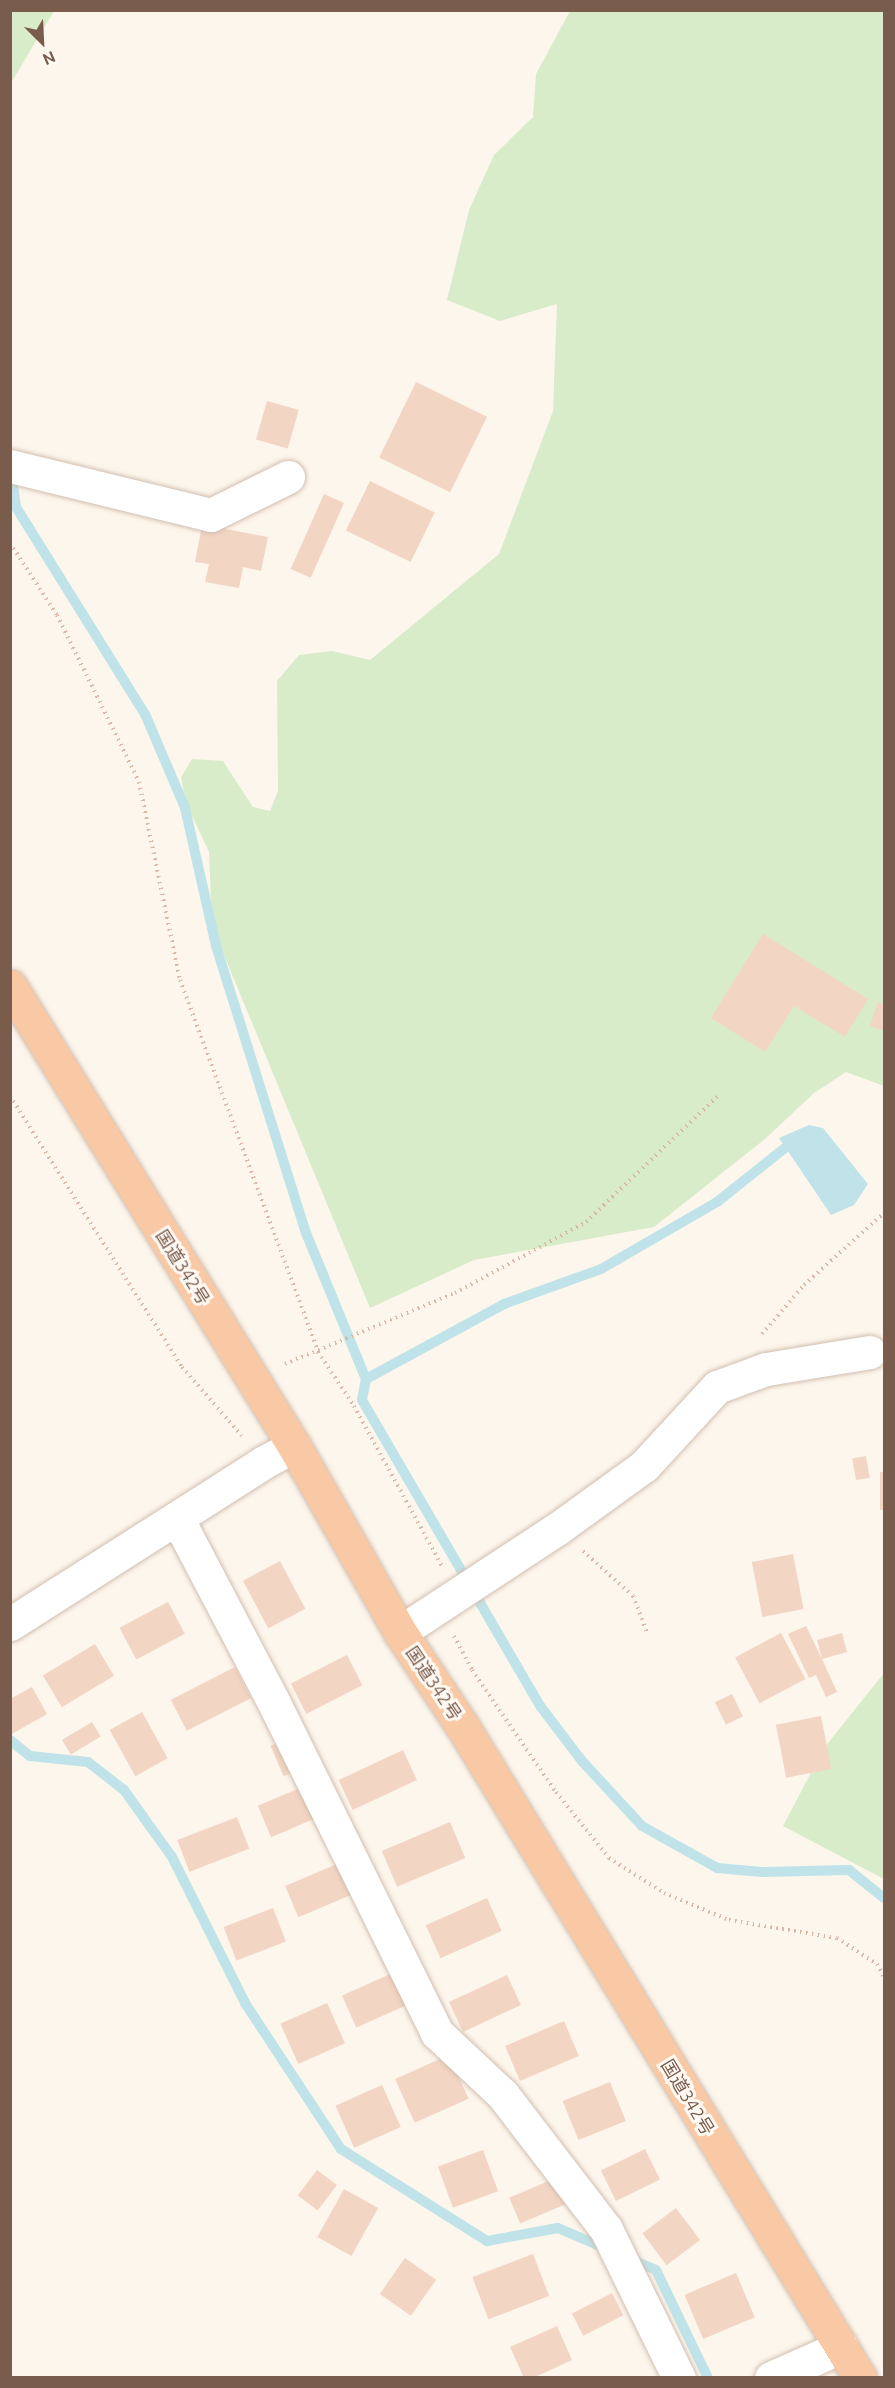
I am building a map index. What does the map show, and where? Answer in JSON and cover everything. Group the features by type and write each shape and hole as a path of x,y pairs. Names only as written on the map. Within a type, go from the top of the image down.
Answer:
{"highway":[{"name":"国道342号","path":"10,986 294,1446 400,1632 461,1724 860,2378"}],"street":[{"path":"10,466 211,515 288,477"},
{"path":"400,1632 557,1529 644,1466 717,1387 766,1369 870,1352"},
{"path":"10,1624 264,1462 294,1446"},
{"path":"177,1518 274,1703 437,2033 503,2095 606,2229 679,2378"},
{"path":"771,2378 841,2347"}],"path":[{"path":"10,543 57,615 139,782 180,980 318,1352 354,1406 448,1600 472,1670 556,1792 609,1858 664,1893 729,1920 837,1938 877,1964 885,1977"},
{"path":"10,1096 182,1367 264,1462"},
{"path":"250,1377 318,1352 454,1293 586,1222 718,1096"},
{"path":"761,1336 804,1285 885,1213"},
{"path":"557,1529 633,1596 647,1634"}],"green space":[{"path":"10,11 54,11 11,83"},
{"path":"570,11 884,11 884,1086 846,1072 814,1093 765,1139 654,1227 474,1260 370,1308 212,926 209,852 186,803 181,777 192,759 223,761 253,807 270,811 278,791 277,681 299,655 332,651 370,660 499,554 553,411 557,304 500,321 447,300 469,210 494,155 533,117 536,74"},
{"path":"884,1673 884,1879 783,1826 824,1748"}],"water":[{"path":"809,1125 823,1128 868,1184 854,1205 831,1215 779,1138"}],"building":[{"path":"416,382 487,417 450,492 379,457"},
{"path":"267,401 299,410 288,449 256,439"},
{"path":"370,481 435,513 411,562 346,530"},
{"path":"324,494 344,503 311,578 291,569"},
{"path":"206,505 229,510 225,529 268,537 261,571 243,567 239,588 205,582 209,564 195,562"},
{"path":"763,934 868,999 845,1037 794,1006 765,1052 711,1018"},
{"path":"878,1002 884,1005 884,1031 870,1026"},
{"path":"866,1456 870,1478 856,1480 852,1458"},
{"path":"880,1472 884,1472 884,1510 880,1510"},
{"path":"793,1554 804,1609 762,1617 752,1562"},
{"path":"280,1561 305,1609 268,1628 243,1581"},
{"path":"168,1602 185,1634 136,1660 119,1628"},
{"path":"806,1626 837,1692 826,1697 816,1675 809,1678 788,1634"},
{"path":"781,1633 805,1679 759,1703 735,1657"},
{"path":"842,1633 847,1652 822,1659 817,1640"},
{"path":"95,1644 114,1676 62,1707 43,1675"},
{"path":"347,1655 362,1685 306,1714 291,1684"},
{"path":"235,1667 251,1698 187,1731 171,1700"},
{"path":"32,1687 47,1714 10,1735 10,1699"},
{"path":"732,1694 743,1716 726,1725 715,1702"},
{"path":"142,1712 168,1758 135,1776 110,1730"},
{"path":"821,1716 831,1769 786,1778 776,1725"},
{"path":"92,1722 101,1737 71,1755 62,1740"},
{"path":"289,1738 302,1768 283,1776 271,1746"},
{"path":"403,1750 417,1780 353,1810 339,1780"},
{"path":"314,1782 327,1813 271,1837 258,1806"},
{"path":"237,1817 249,1849 189,1872 177,1840"},
{"path":"450,1822 465,1858 397,1887 382,1851"},
{"path":"344,1861 357,1892 298,1917 285,1886"},
{"path":"487,1898 502,1931 440,1958 426,1925"},
{"path":"273,1908 286,1942 236,1961 224,1927"},
{"path":"395,1972 409,2004 356,2028 342,1996"},
{"path":"507,1975 521,2005 463,2032 449,2002"},
{"path":"327,2003 345,2043 298,2064 280,2024"},
{"path":"564,2021 579,2056 520,2081 505,2046"},
{"path":"449,2055 469,2099 415,2123 395,2079"},
{"path":"610,2082 626,2121 578,2140 563,2101"},
{"path":"382,2085 401,2127 354,2148 335,2106"},
{"path":"645,2149 660,2180 616,2201 601,2170"},
{"path":"483,2150 498,2191 453,2208 438,2166"},
{"path":"317,2170 337,2185 318,2211 298,2196"},
{"path":"558,2177 569,2203 520,2223 509,2198"},
{"path":"344,2189 378,2208 351,2256 317,2237"},
{"path":"676,2208 700,2240 667,2265 642,2233"},
{"path":"533,2254 549,2296 488,2319 472,2277"},
{"path":"405,2258 436,2280 411,2316 380,2294"},
{"path":"736,2273 755,2317 703,2339 684,2295"},
{"path":"612,2293 623,2315 583,2336 572,2313"},
{"path":"557,2326 572,2360 533,2378 524,2378 510,2347"}],"waterway":[{"path":"11,471 16,507 145,714 185,808 216,946 306,1233 366,1379 362,1400 541,1707 582,1761 642,1826 717,1868 762,1872 849,1870 884,1898"},
{"path":"366,1379 504,1304 601,1269 717,1202 785,1148"},
{"path":"10,1740 30,1756 88,1762 124,1790 172,1857 245,2003 341,2149 487,2241 558,2228 607,2249"},
{"path":"630,2259 656,2270 708,2378"}]}
